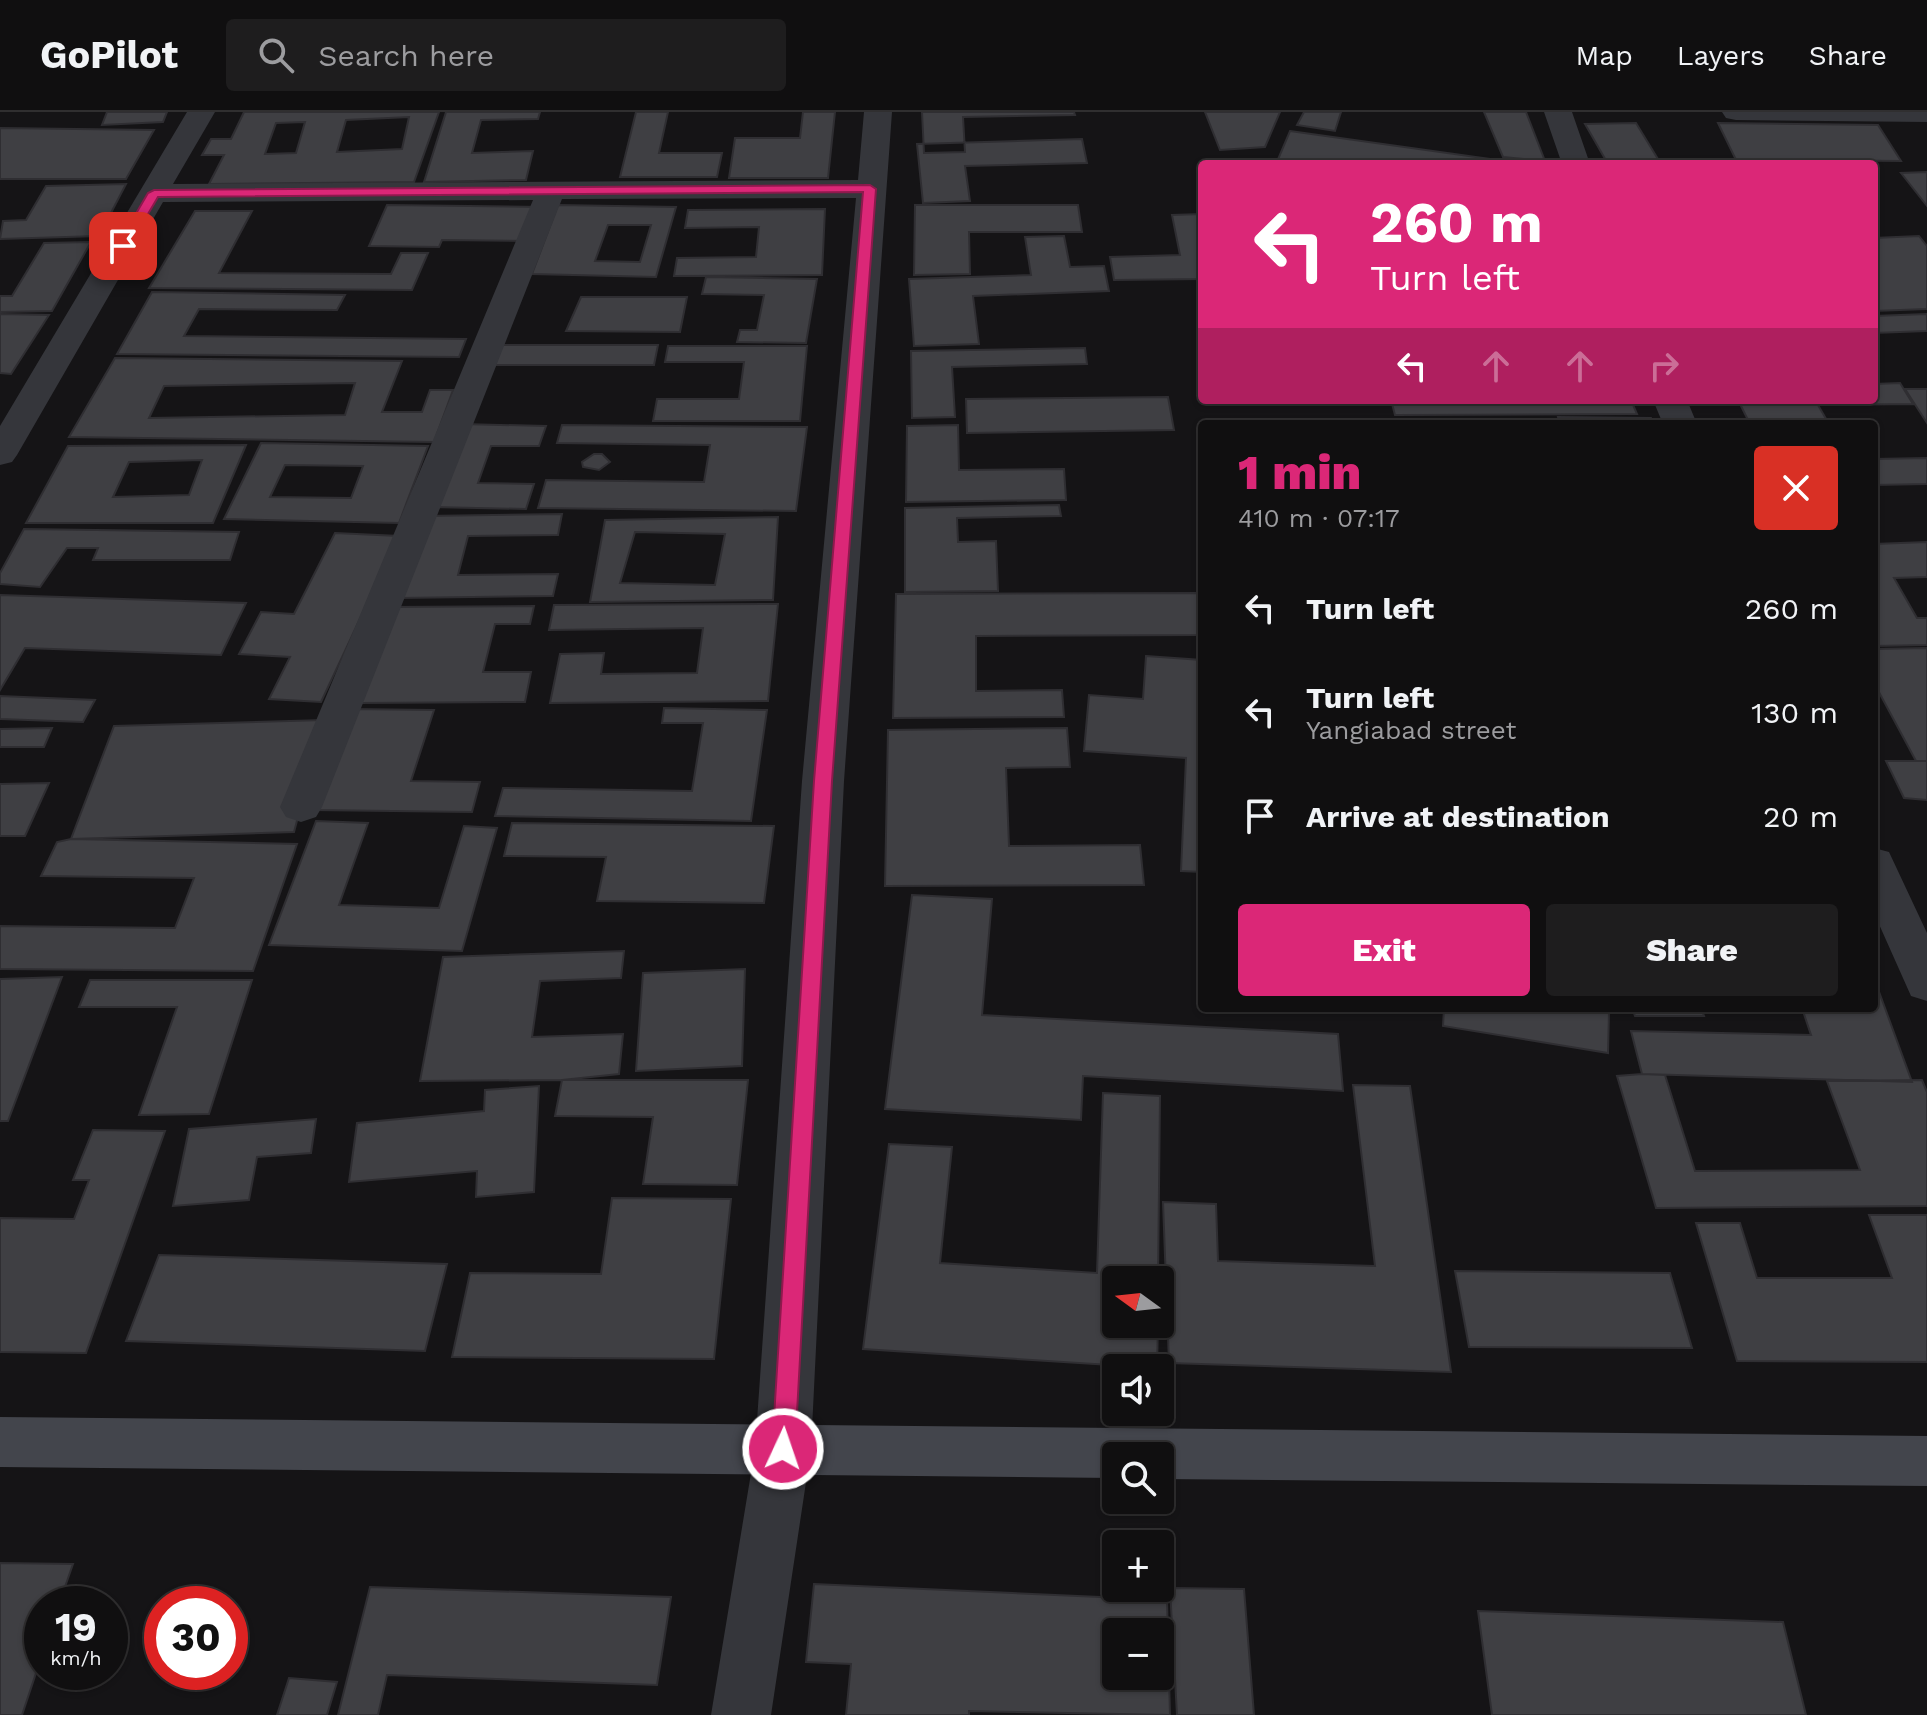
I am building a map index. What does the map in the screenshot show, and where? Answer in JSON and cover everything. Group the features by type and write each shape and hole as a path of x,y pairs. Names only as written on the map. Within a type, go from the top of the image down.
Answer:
{"main road":[{"path":"0,1442 1927,1461"}],"street":[{"path":"0,455 201,112"},
{"path":"741,1715 783,1449 823,781 878,112"},
{"path":"1558,112 1575,160"},
{"path":"1736,112 1927,114"},
{"path":"154,193 870,189"},
{"path":"301,807 550,193"},
{"path":"1878,872 1927,984"}],"building":[{"path":"107,112 167,112 163,122 102,125"},
{"path":"244,112 439,112 414,182 209,184 224,155 202,155 211,139 231,139","holes":["409,117 402,149 337,152 346,120","305,122 296,153 265,154 276,123"]},
{"path":"446,112 540,112 538,119 481,120 472,153 533,151 526,180 424,182"},
{"path":"636,112 668,112 659,153 722,153 717,177 620,177"},
{"path":"803,112 835,112 828,178 729,178 735,138 800,138"},
{"path":"922,112 1074,112 1075,115 963,117 965,152 924,153"},
{"path":"1205,112 1280,112 1265,147 1220,150"},
{"path":"1304,112 1341,112 1335,131 1297,125"},
{"path":"1484,112 1526,112 1545,160 1503,157"},
{"path":"1636,123 1659,160 1606,160 1585,124"},
{"path":"1718,123 1878,125 1901,161 1878,160 1736,160"},
{"path":"0,128 154,130 126,179 0,179"},
{"path":"1290,131 1497,160 1278,160"},
{"path":"1082,139 1087,163 965,166 970,201 923,203 917,144"},
{"path":"1927,172 1927,206 1901,173"},
{"path":"126,184 99,236 0,239 3,221 26,220 46,186"},
{"path":"387,205 541,207 529,241 442,240 439,247 369,246"},
{"path":"558,205 676,207 656,277 532,274","holes":["608,225 651,225 640,262 595,261"]},
{"path":"915,205 1078,205 1082,232 969,232 970,274 914,275"},
{"path":"825,209 822,275 674,276 677,258 756,257 759,227 685,228 688,210"},
{"path":"195,211 252,211 219,273 391,274 401,253 428,253 412,290 149,288"},
{"path":"1198,214 1198,279 1114,280 1110,257 1180,255 1172,215"},
{"path":"1064,236 1070,267 1104,266 1109,291 973,296 979,344 914,346 909,279 1031,275 1025,237"},
{"path":"1919,236 1927,246 1927,309 1878,311 1878,238"},
{"path":"91,242 52,311 0,312 0,296 12,296 44,243"},
{"path":"706,277 817,279 806,343 737,342 740,330 757,330 764,295 702,294"},
{"path":"152,292 345,295 337,310 199,309 184,336 466,339 459,357 117,354"},
{"path":"581,297 687,297 680,332 566,331"},
{"path":"0,314 49,315 11,374 0,373"},
{"path":"1927,314 1927,331 1878,333 1878,316"},
{"path":"498,345 658,345 654,365 492,365"},
{"path":"668,346 807,346 800,421 653,421 657,399 739,399 744,362 665,362"},
{"path":"1085,348 1087,364 952,367 955,417 912,418 911,351"},
{"path":"115,358 402,361 382,412 422,412 430,390 453,390 434,442 69,437","holes":["355,383 345,415 149,418 164,386"]},
{"path":"1900,383 1913,404 1818,405 1827,420 1748,420 1740,404 1878,404 1878,384"},
{"path":"1905,389 1927,389 1927,423"},
{"path":"1168,397 1174,430 967,433 966,399"},
{"path":"1392,404 1633,404 1637,414 1395,415"},
{"path":"1558,417 1652,420 1559,420"},
{"path":"462,424 546,426 539,446 491,446 478,483 534,484 526,509 432,507"},
{"path":"562,425 807,427 796,511 538,508 546,480 704,482 710,445 557,443"},
{"path":"958,425 959,470 1064,469 1066,500 906,502 907,426"},
{"path":"261,443 428,446 399,523 224,519","holes":["285,465 363,466 351,498 270,497"]},
{"path":"246,445 213,523 26,523 68,446","holes":["202,460 189,495 113,497 129,462"]},
{"path":"594,454 602,454 610,462 599,470 583,467 582,462"},
{"path":"1927,458 1927,484 1878,485 1878,459"},
{"path":"1059,505 1061,516 957,518 958,542 996,541 998,591 905,592 905,508"},
{"path":"562,514 558,535 468,536 458,575 558,574 553,596 398,598 423,516"},
{"path":"778,517 773,600 590,602 605,520","holes":["635,532 725,534 715,585 620,583"]},
{"path":"24,529 239,532 230,560 93,560 98,548 67,548 40,587 0,584 0,573"},
{"path":"335,533 399,536 321,702 269,699 290,657 239,654 261,612 294,614"},
{"path":"1927,542 1927,577 1894,578 1917,618 1927,618 1927,645 1878,646 1878,544"},
{"path":"1198,593 1198,635 976,636 976,691 1062,690 1064,717 893,718 896,594"},
{"path":"0,595 246,603 221,655 25,648 0,690"},
{"path":"778,604 768,701 550,703 560,654 604,653 601,674 697,673 703,628 549,630 554,605"},
{"path":"534,606 530,624 495,624 483,672 531,672 525,702 361,703 390,607"},
{"path":"1927,648 1927,761 1916,761 1878,690 1878,649"},
{"path":"1146,656 1198,660 1198,872 1181,871 1186,758 1084,751 1089,695 1143,699"},
{"path":"0,696 95,700 83,722 0,719"},
{"path":"664,708 767,710 751,821 495,816 503,788 692,791 703,723 662,723"},
{"path":"349,709 434,710 411,781 480,782 472,812 313,810"},
{"path":"324,720 294,832 71,839 114,726"},
{"path":"52,728 44,747 0,747 0,729"},
{"path":"1067,728 1070,767 1006,768 1009,846 1140,845 1144,885 885,886 888,730"},
{"path":"1886,761 1927,761 1927,800 1904,798"},
{"path":"49,783 25,836 0,836 0,784"},
{"path":"316,821 368,823 339,905 439,908 464,826 497,828 462,951 269,945"},
{"path":"512,823 774,826 764,903 597,901 606,857 504,856"},
{"path":"71,839 297,844 253,971 0,969 0,926 175,928 194,878 41,876 57,842"},
{"path":"912,895 992,899 982,1015 1338,1034 1343,1091 1083,1076 1081,1120 885,1109"},
{"path":"624,951 621,978 540,981 532,1037 623,1034 619,1074 562,1080 420,1081 443,957"},
{"path":"745,969 742,1066 636,1071 643,973"},
{"path":"62,977 8,1121 0,1121 0,979"},
{"path":"90,980 252,980 209,1114 139,1115 177,1007 79,1007"},
{"path":"1878,989 1912,1082 1642,1074 1631,1031 1811,1035 1803,1012 1878,1012"},
{"path":"1444,1012 1609,1012 1608,1053 1443,1026"},
{"path":"1634,1012 1702,1012 1704,1016 1635,1016"},
{"path":"1665,1075 1695,1171 1860,1170 1827,1081 1922,1080 1927,1092 1927,1206 1656,1208 1617,1076"},
{"path":"562,1080 748,1080 737,1185 643,1184 653,1117 555,1116"},
{"path":"1353,1085 1410,1086 1451,1372 1174,1363 1174,1354 1169,1354 1168,1338 1174,1338 1174,1266 1165,1266 1163,1202 1216,1204 1218,1261 1375,1266"},
{"path":"539,1086 534,1192 476,1197 477,1171 349,1182 357,1123 484,1111 485,1090"},
{"path":"1103,1093 1160,1096 1158,1266 1102,1266 1102,1338 1158,1338 1157,1354 1102,1354 1102,1364 863,1349 889,1144 952,1147 940,1263 1097,1273"},
{"path":"316,1119 311,1153 257,1157 249,1200 173,1206 189,1129"},
{"path":"93,1130 165,1131 86,1353 0,1352 0,1218 74,1219 89,1180 73,1180"},
{"path":"612,1198 731,1199 714,1359 452,1357 470,1273 601,1274"},
{"path":"1869,1215 1927,1215 1927,1362 1737,1361 1696,1223 1740,1223 1757,1278 1892,1278"},
{"path":"159,1255 447,1264 425,1351 126,1341"},
{"path":"1455,1271 1670,1273 1692,1348 1469,1347"},
{"path":"0,1563 73,1564 65,1586 24,1586 24,1690 30,1690 22,1715 0,1715"},
{"path":"814,1584 1102,1597 1102,1602 1167,1602 1167,1618 1102,1618 1102,1690 1169,1690 1170,1715 969,1711 969,1715 846,1715 851,1664 806,1662"},
{"path":"370,1587 671,1597 657,1685 387,1675 378,1715 338,1715"},
{"path":"1174,1588 1244,1589 1254,1715 1177,1715 1172,1618"},
{"path":"1478,1611 1783,1622 1806,1715 1492,1715"},
{"path":"289,1678 337,1682 327,1715 277,1715"}],"route":[{"path":"123,246 154,193 870,189 823,781 783,1449"}]}
